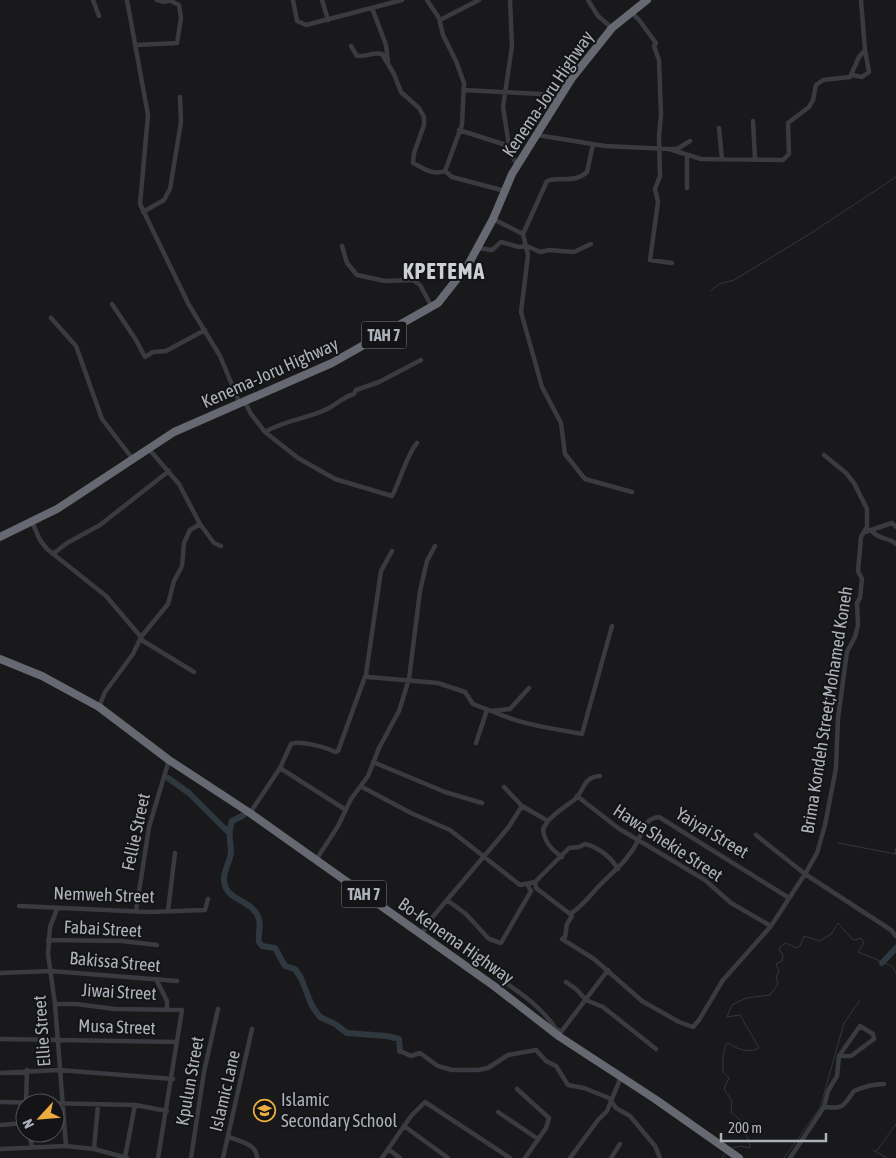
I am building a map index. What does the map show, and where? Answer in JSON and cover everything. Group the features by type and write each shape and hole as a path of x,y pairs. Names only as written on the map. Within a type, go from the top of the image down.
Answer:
{"highway":[{"name":"Kenema-Joru Highway","path":"0,537 68,502 174,432 340,359 441,300 458,280 478,248 518,165 586,59 612,28 647,0"},
{"name":"Bo-Kenema Highway","path":"0,659 42,676 99,708 621,1077 656,1099 737,1156"}],"street":[{"path":"92,0 100,16"},
{"path":"129,0 148,115 139,192 140,204 189,305 223,362 243,403 265,432 298,458 335,479 392,496 407,463 410,450 418,443"},
{"path":"136,45 177,43 180,18 178,2 157,0"},
{"path":"292,0 295,17 299,23 306,25 402,0"},
{"path":"322,0 328,20"},
{"path":"427,0 440,20 443,36 461,72 464,90 464,115 445,172"},
{"path":"440,20 479,0"},
{"path":"510,0 512,46 504,93 504,113 509,146 512,157 518,165"},
{"path":"588,0 598,16 612,28"},
{"path":"669,149 686,156 722,159 781,160 787,158 790,152 788,123 809,107 813,100 816,85 823,80 852,75 862,76 869,73 861,0"},
{"path":"372,8 386,45 388,64"},
{"path":"631,12 656,43 654,46 658,60 661,115 660,176 655,190 658,202 656,228 650,260 672,263"},
{"path":"351,46 357,56 365,57 372,53 382,54 404,97 419,108 424,116 424,125 414,153 413,163 438,174 445,172"},
{"path":"852,75 859,57 865,50"},
{"path":"464,90 540,94 560,98"},
{"path":"143,212 164,200 170,189 181,122 180,97"},
{"path":"753,121 755,159"},
{"path":"719,128 722,159"},
{"path":"460,130 509,146"},
{"path":"537,135 593,144 669,149 677,149 690,141"},
{"path":"593,144 584,175 568,181 555,178 547,181 523,234 527,246 521,312 542,388 561,423 565,454 585,479 632,492"},
{"path":"686,156 687,188"},
{"path":"445,172 452,177 505,191"},
{"path":"493,219 523,234"},
{"path":"478,248 492,250 501,242 519,247 527,246 540,252 545,250 574,252 591,244"},
{"path":"342,246 347,263 357,275 385,281 413,280 420,286 432,306"},
{"path":"112,304 136,340 145,358 153,352 166,352 205,330"},
{"path":"51,318 76,346 102,419 132,458"},
{"path":"265,432 279,423 326,409 343,397 354,394 356,390 379,382 421,360"},
{"path":"148,448 169,471 188,498 200,524 214,543 221,546"},
{"name":"Brima Kondeh Street;Mohamed Koneh","path":"570,914 572,916 568,924 566,936 562,939 608,970 617,981 642,1001 679,1022 692,1027 699,1020 723,980 771,926 805,874 820,846 836,768 838,718 847,652 855,637 858,624 856,603 860,598 862,579 858,571 861,537 865,532 867,509 846,473 824,455"},
{"path":"54,554 67,543 100,525 169,471"},
{"path":"32,522 40,540 54,554 106,596 141,638 194,672"},
{"path":"865,532 892,523 896,527"},
{"path":"99,708 105,692 133,654 141,638 168,604 174,581 182,566 184,543 190,530 200,524"},
{"path":"872,531 878,536 892,540 896,544"},
{"path":"316,860 351,799 362,787 399,711 409,679 420,591 427,561 434,546"},
{"path":"250,813 280,768 288,748 294,742 337,752 366,674 381,571 392,551"},
{"path":"366,674 368,677 409,679 434,683 459,690 469,696 473,704 508,720 529,726 582,734 612,626"},
{"path":"490,711 510,709 529,688"},
{"path":"476,742 490,711"},
{"name":"Fellie Street","path":"136,911 149,827 170,760"},
{"path":"373,762 445,792 482,802"},
{"path":"280,768 346,810"},
{"path":"562,857 553,851 545,839 543,829 548,821 577,796 586,781 600,776"},
{"path":"362,787 411,813 450,830 520,885 535,882 569,848 579,847 584,844 592,846 612,860 618,869"},
{"path":"504,787 522,806 548,821"},
{"name":"Hawa Shekie Street","path":"577,796 597,814 638,841 705,880 731,902 771,926"},
{"path":"421,935 430,920 508,828 522,806"},
{"name":"Yaiyai Street","path":"570,914 584,905 599,886 618,869 638,841 647,821 659,817 789,898"},
{"path":"756,835 805,874 891,930 896,936"},
{"path":"168,910 175,853"},
{"path":"535,882 536,888 570,914"},
{"path":"527,884 531,891"},
{"path":"447,900 466,914 490,939 497,943 504,942 531,891 536,888"},
{"name":"Nemweh Street","path":"19,906 136,911 205,910 208,899"},
{"name":"Ellie Street","path":"58,908 50,927 48,940 55,1004 60,1093"},
{"name":"Fabai Street","path":"48,940 122,941 157,945"},
{"path":"498,977 531,1000 546,1014 561,1034 608,970"},
{"name":"Bakissa Street","path":"0,973 51,971 177,981"},
{"path":"156,979 167,1001 167,1008"},
{"path":"566,982 586,1000 603,1007 656,1049"},
{"name":"Jiwai Street","path":"55,1004 76,1004 114,1009 167,1008 182,1010 177,1042"},
{"name":"Kpulun Street","path":"191,1158 204,1072 218,1009"},
{"path":"790,1158 824,1107 828,1091 837,1076 839,1056 860,1026 874,1034 874,1039 851,1056 839,1056"},
{"name":"Islamic Lane","path":"223,1158 252,1029"},
{"name":"Musa Street","path":"0,1039 57,1038 177,1042"},
{"path":"158,1158 173,1079 177,1042"},
{"path":"400,1051 411,1056 420,1053 438,1066 452,1070 472,1070 488,1068 508,1055 536,1050 546,1061 556,1066 568,1085 584,1088 611,1100 616,1108 630,1116 655,1146 660,1158"},
{"path":"0,1073 27,1070 59,1070 173,1079"},
{"path":"26,1093 27,1070"},
{"path":"570,1158 598,1120 607,1111 621,1077"},
{"path":"824,1107 841,1107 847,1103 854,1091 870,1088 876,1084 884,1084"},
{"path":"517,1089 549,1118 546,1128 525,1158"},
{"path":"0,1102 15,1102"},
{"path":"382,1158 418,1106 425,1102 510,1158"},
{"path":"65,1103 134,1105 167,1112"},
{"path":"94,1149 98,1105"},
{"path":"0,1149 66,1146 94,1149 126,1158 134,1105"},
{"path":"498,1112 538,1139"},
{"path":"0,1125 15,1124"},
{"path":"404,1126 448,1158"},
{"path":"229,1136 256,1150 257,1158"},
{"name":"Ellie Street","path":"65,1137 66,1146"},
{"path":"31,1143 32,1147"},
{"path":"611,1158 620,1144"},
{"path":"388,1149 400,1158"}],"waterway":[{"path":"711,291 719,284 734,280 808,235 896,177"},
{"path":"168,778 189,793 228,832"},
{"path":"244,815 232,821 230,832 231,855 224,881 229,893 256,912 260,922 259,942 262,946 275,948 285,966 295,969 301,978 312,1006 320,1017 335,1024 347,1033 387,1036 399,1039 400,1051"},
{"path":"838,843 896,854"},
{"path":"895,854 896,848"},
{"path":"729,1149 741,1146 749,1148 750,1146 742,1122 731,1112 732,1101 724,1089 729,1078 723,1072 723,1055 726,1044 728,1043 744,1050 759,1048 740,1015 727,1017 732,1005 746,998 770,995 778,984 776,977 779,971 776,964 782,961 783,955 779,949 780,947 786,943 797,948 800,946 804,936 820,941 831,934 838,923 852,939 861,938 864,943 858,952 892,966 896,973"},
{"path":"882,963 896,948"},
{"path":"784,1158 820,1108 844,1023 860,1000"},
{"path":"876,1152 896,1124"},
{"path":"873,1150 887,1158"},
{"path":"722,1158 725,1154"}],"place":[{"name":"Islamic Secondary School","path":"265,1110"}],"district":[{"name":"KPETEMA","path":"444,271"}]}
